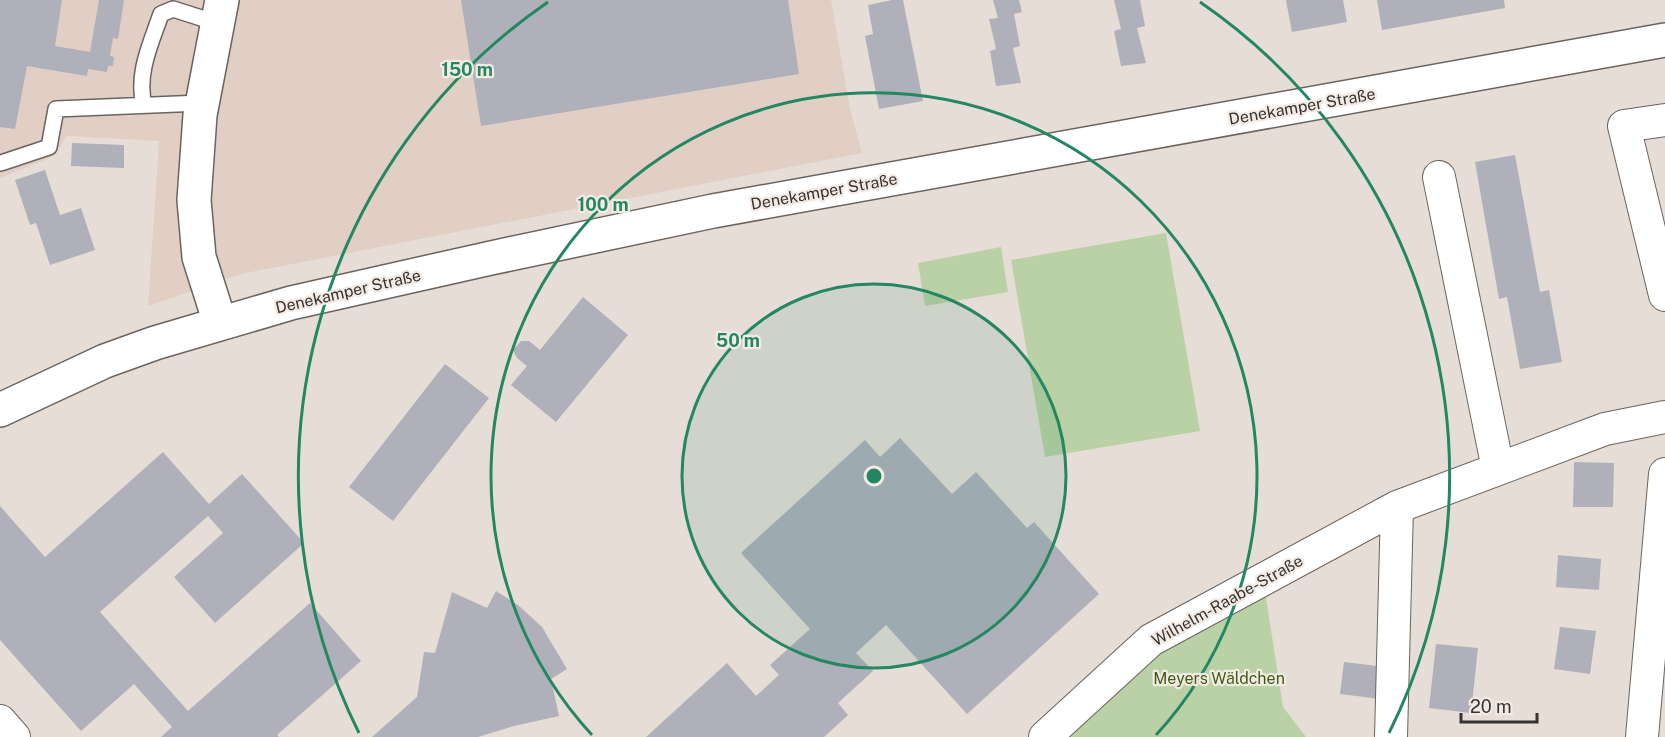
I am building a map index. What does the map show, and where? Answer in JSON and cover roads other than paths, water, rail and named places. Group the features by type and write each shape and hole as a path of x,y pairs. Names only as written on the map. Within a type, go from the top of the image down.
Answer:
{"street":[{"path":"220,11 201,103 194,200 199,257 220,323"},
{"name":"Denekamper Straße","path":"0,410 105,361 220,323 302,301 714,211 1665,40"},
{"path":"1665,120 1624,126 1665,295"},
{"path":"1439,177 1498,469"},
{"name":"Wilhelm-Raabe-Straße","path":"1045,737 1151,640 1397,507 1605,429 1665,417"},
{"path":"1642,737 1665,474"},
{"path":"1391,737 1397,507"},
{"path":"0,721 14,737"}],"lane":[{"path":"144,105 141,83 145,61 161,14 173,9 220,11"},
{"path":"1,163 49,147 56,109 201,103"}],"park label":[{"name":"Meyers Wäldchen","path":"1219,678"}]}
